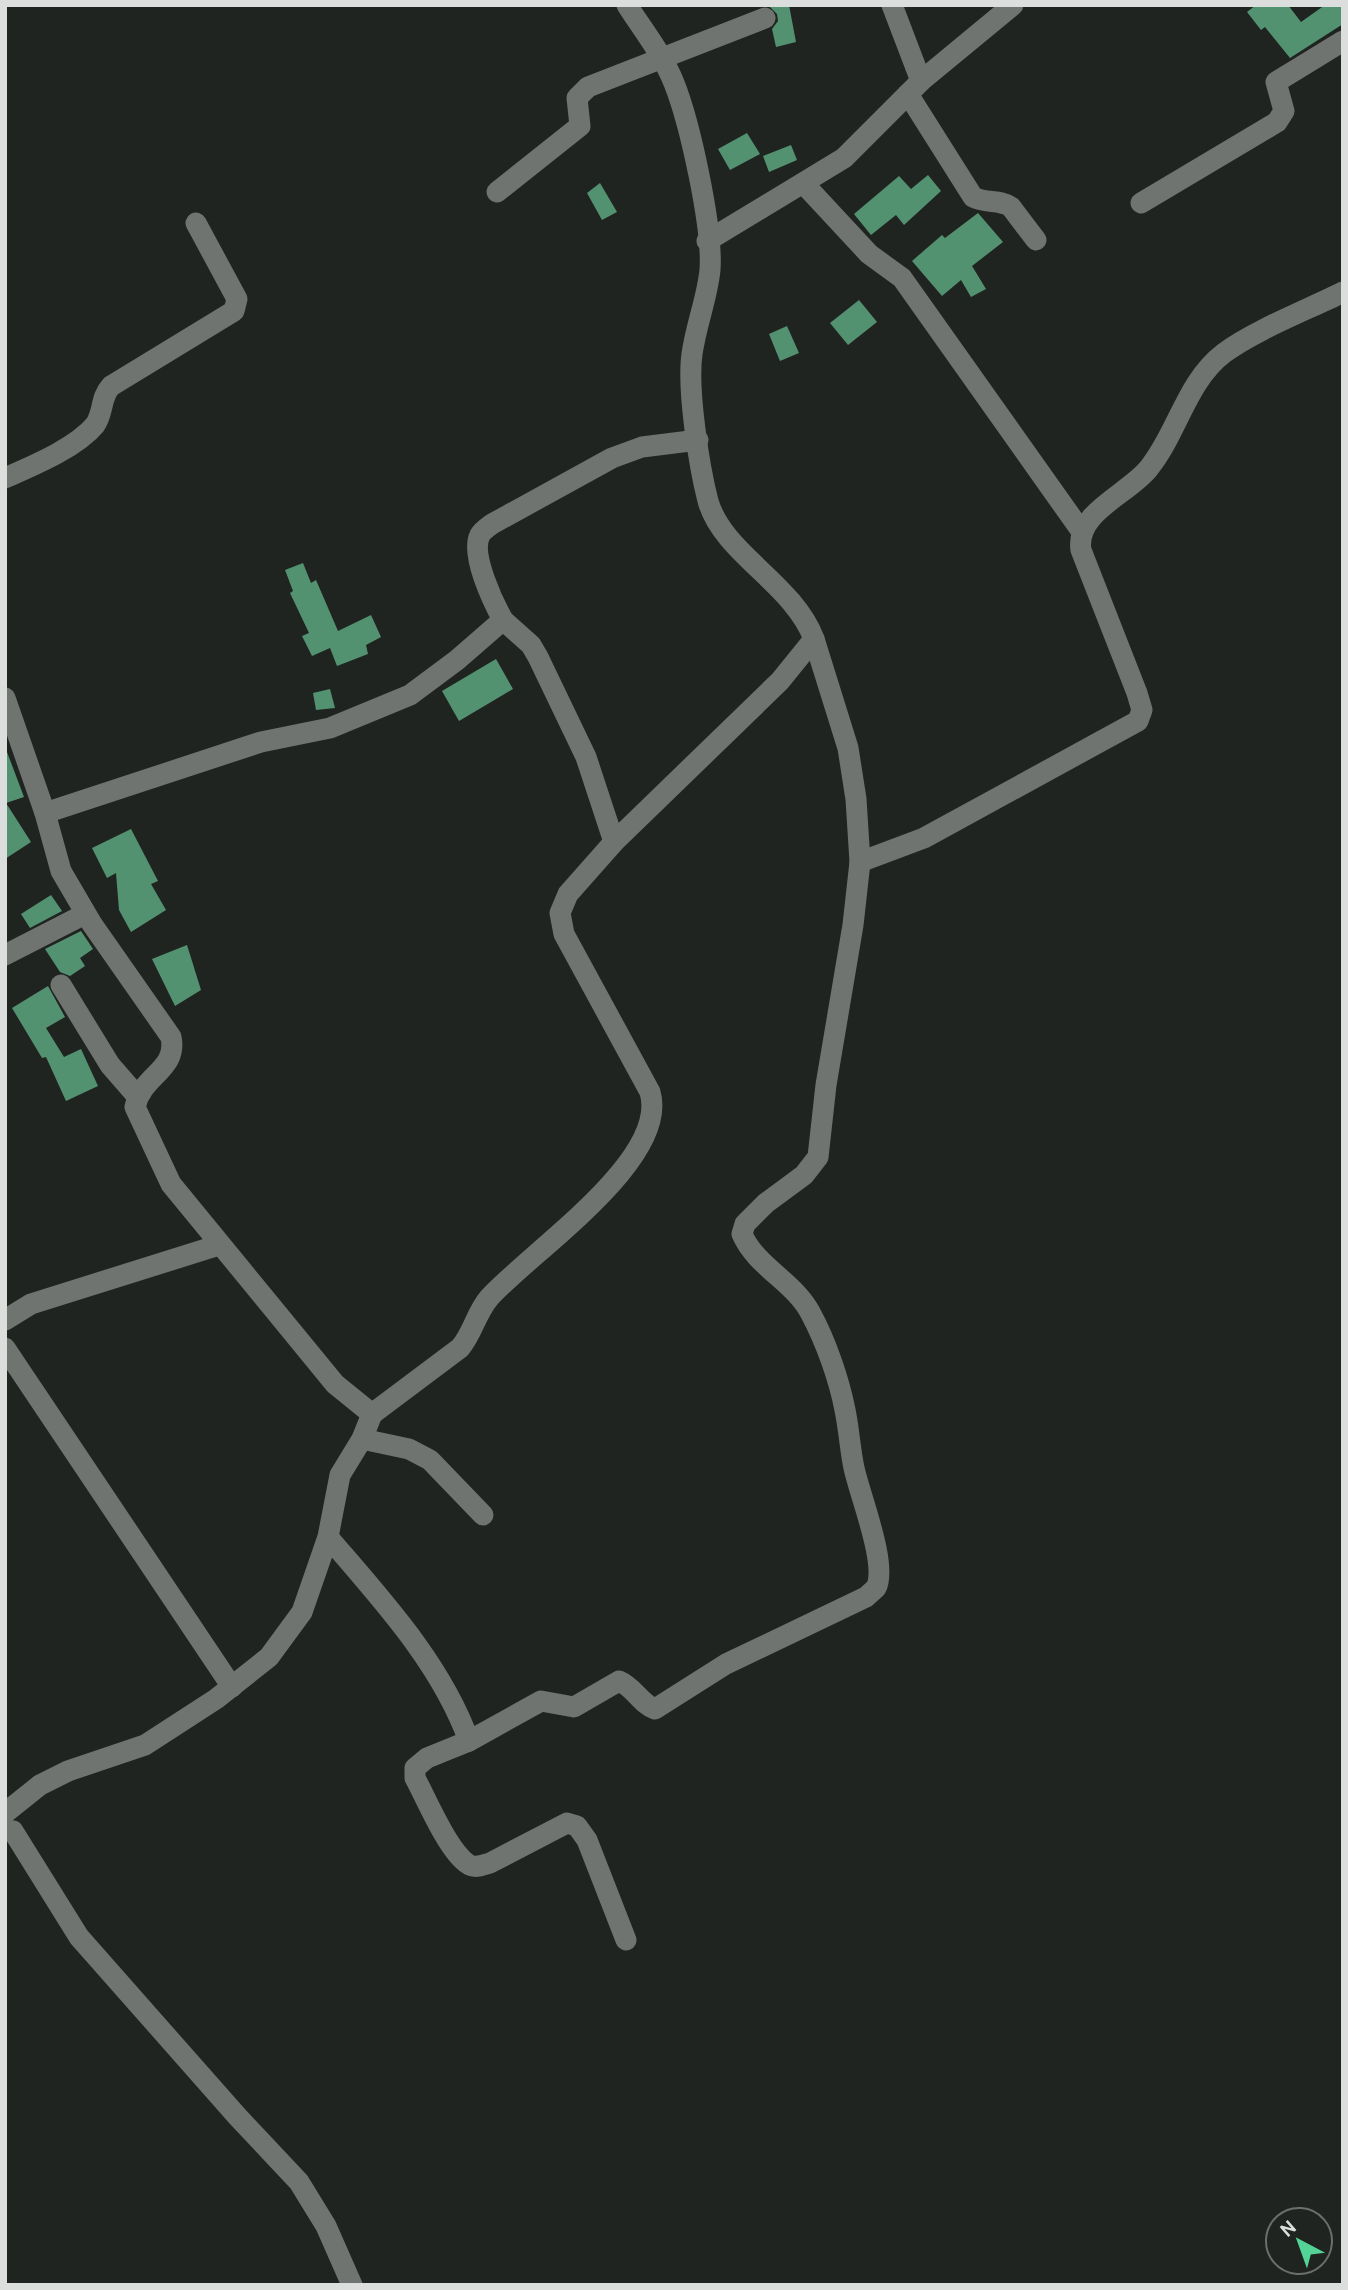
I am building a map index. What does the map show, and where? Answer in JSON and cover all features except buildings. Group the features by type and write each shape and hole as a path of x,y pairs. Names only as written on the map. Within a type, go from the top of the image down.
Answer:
{"street":[{"path":"626,1940 587,1840 577,1826 567,1823 490,1863 476,1867 468,1864 459,1854 415,1779 415,1768 427,1758 469,1741 541,1701 574,1707 619,1682 630,1686 650,1708 655,1709 726,1664 866,1597 880,1582 879,1567 854,1469 845,1409 811,1313 800,1298 747,1246 742,1234 745,1224 766,1203 804,1175 818,1157 821,1144 820,1121 843,993 860,862 856,799 848,748 808,621 719,525 709,504 698,440 692,356 710,268 703,202 683,111 660,57 627,5"},
{"path":"892,5 914,88 973,197 983,202 1006,203 1011,206 1036,240"},
{"path":"707,242 844,158 914,88 1013,5"},
{"path":"497,192 580,125 581,116 577,103 581,93 660,57 765,18"},
{"path":"1141,203 1277,121 1284,111 1276,82 1343,41"},
{"path":"804,184 869,254 902,278 1082,532"},
{"path":"5,478 39,463 93,427 101,416 105,392 111,386 233,311 237,299 197,223"},
{"path":"860,862 924,838 1138,721 1142,710 1137,693 1081,550 1082,532 1095,514 1150,468 1191,392 1206,370 1225,352 1343,292"},
{"path":"614,842 586,757 531,645 503,620 491,598 477,548 481,534 492,524 612,458 642,447 698,440"},
{"path":"45,813 261,742 330,728 410,695 457,660 503,620"},
{"path":"5,1813 40,1785 68,1771 145,1745 232,1687 269,1657 302,1612 328,1537 340,1475 362,1439 372,1414 460,1348 472,1335 486,1301 588,1207 644,1141 650,1126 653,1101 650,1092 560,923 559,913 568,894 614,842 780,681 814,639"},
{"path":"5,698 45,813 61,871 85,914 171,1037 174,1049 170,1060 146,1082 137,1096 135,1107 139,1122 171,1184 219,1245 335,1384 372,1414"},
{"path":"5,955 85,914"},
{"path":"61,985 110,1065 137,1096"},
{"path":"5,1320 31,1304 219,1245"},
{"path":"5,1348 232,1687"},
{"path":"362,1439 409,1449 430,1460 483,1515"},
{"path":"328,1537 389,1608 445,1688 469,1741"},
{"path":"5,1830 13,1832 26,1850 79,1937 299,2182 326,2226 352,2285"}]}
